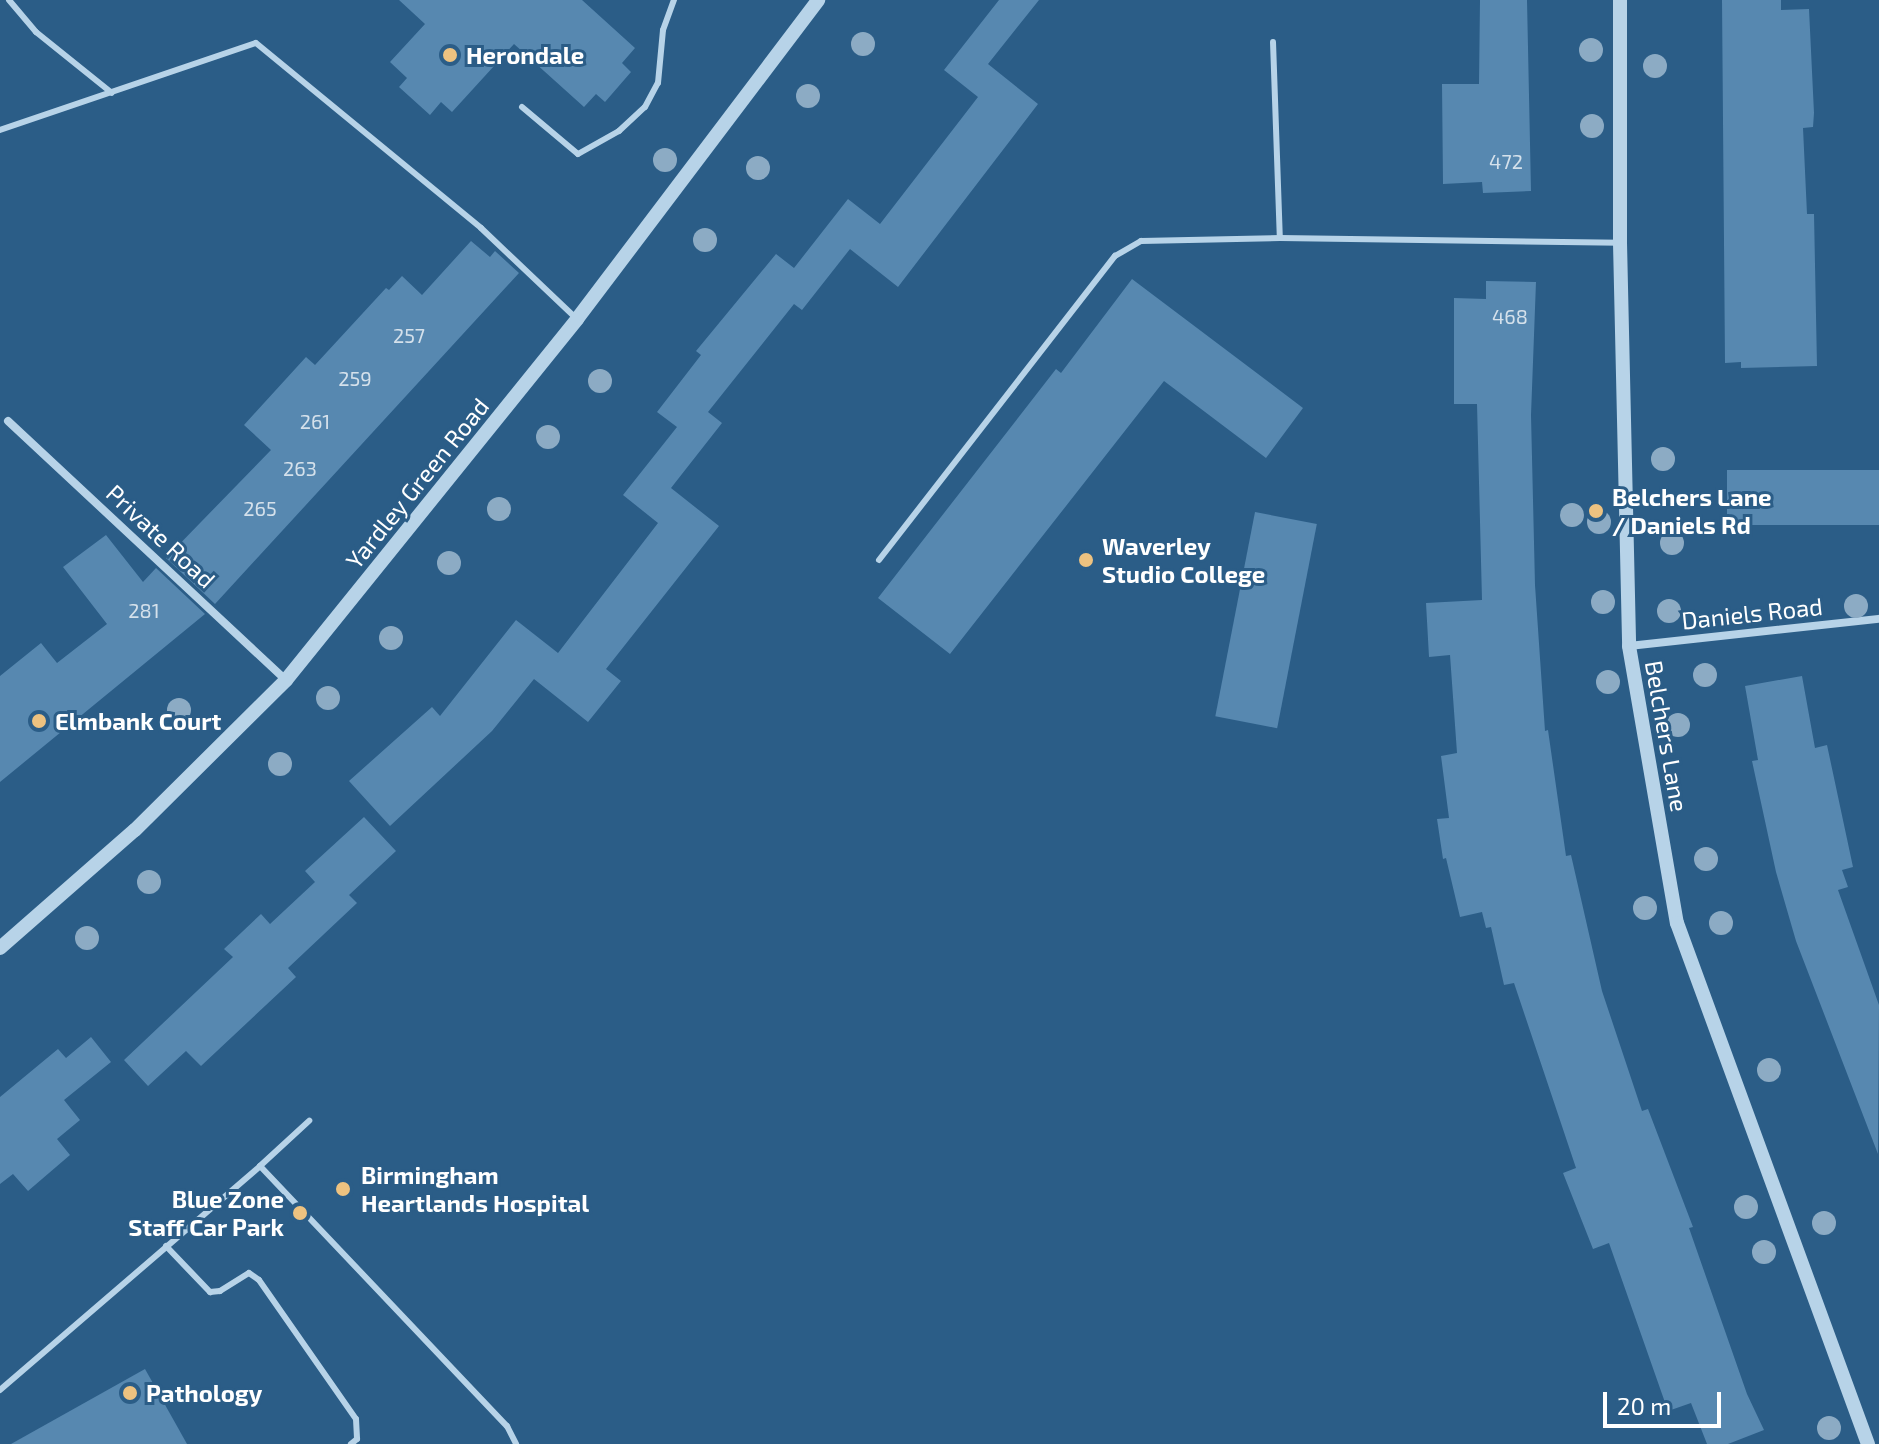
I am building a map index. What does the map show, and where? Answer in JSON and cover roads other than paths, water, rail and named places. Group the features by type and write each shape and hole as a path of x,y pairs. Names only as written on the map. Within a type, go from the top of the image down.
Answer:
{"street":[{"name":"Yardley Green Road","path":"0,948 135,830 286,680 577,319 818,0"},
{"name":"Belchers Lane","path":"1620,0 1620,243 1629,646 1677,923 1868,1444"},
{"name":"Private Road","path":"8,421 286,680"},
{"name":"Daniels Road","path":"1629,646 1879,619"}],"lane":[{"path":"9,0 36,32 112,93"},
{"path":"522,107 578,154 619,131 645,107 658,83 663,30 674,0"},
{"path":"1273,42 1280,238"},
{"path":"0,130 256,43 481,228 577,319"},
{"path":"879,560 1115,256 1141,241 1280,238 1620,243"},
{"path":"0,1390 309,1121"},
{"path":"260,1166 507,1426 516,1444"},
{"path":"166,1246 210,1292 220,1291 249,1273 259,1280 356,1419 357,1439 351,1444"}],"place":[{"name":"Herondale","path":"450,55"},
{"name":"Belchers Lane / Daniels Rd","path":"1596,511"},
{"name":"Waverley Studio College","path":"1086,560"},
{"name":"Elmbank Court","path":"39,721"},
{"name":"Birmingham Heartlands Hospital","path":"343,1189"},
{"name":"Blue Zone Staff Car Park","path":"300,1213"},
{"name":"Pathology","path":"130,1393"}]}
